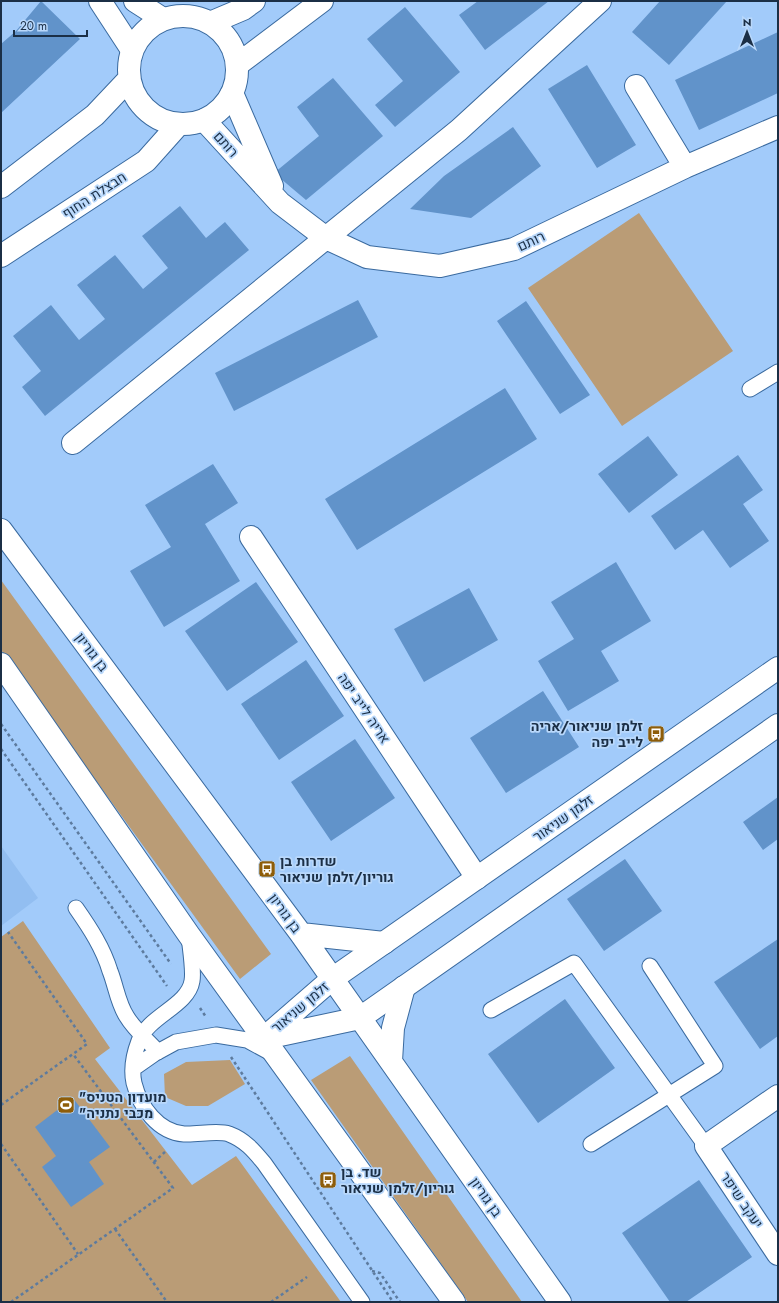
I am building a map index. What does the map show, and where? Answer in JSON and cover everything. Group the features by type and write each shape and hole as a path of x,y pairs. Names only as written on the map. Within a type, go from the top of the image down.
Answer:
{"street":[{"path":"100,1 132,50"},
{"path":"135,1 163,19"},
{"path":"210,23 243,9 254,1"},
{"path":"237,65 322,1"},
{"path":"73,443 459,130 600,1"},
{"path":"179,15 195,17 210,23 223,34 233,48 237,65 236,79 232,93 225,104 204,120 178,124 161,120 146,110 135,96 128,79 128,64 132,50 139,37 150,26 163,19 179,15"},
{"path":"1,187 95,116 128,79"},
{"path":"636,86 685,167"},
{"name":"רותם","path":"232,93 280,203"},
{"name":"רותם","path":"204,120 280,203 326,238 367,257 440,266 514,249 685,167 778,127"},
{"name":"חבצלת החוף","path":"1,256 146,161 178,124"},
{"name":"בן גוריון","path":"1,530 300,934 560,1302"},
{"name":"אריה לייב יפה","path":"251,537 477,878"},
{"path":"1,664 189,935 454,1302"},
{"name":"זלמן שניאור","path":"269,1047 332,979 778,668"},
{"name":"זלמן שניאור","path":"269,1047 360,1018 778,725"},
{"path":"300,934 384,943"},
{"path":"391,1061 393,1028 404,987"},
{"path":"706,1146 778,1096"},
{"name":"יעקב שיפר","path":"706,1146 778,1254"}],"lane":[{"path":"750,389 778,372"},
{"path":"76,908 91,930 104,954 126,1017 158,1052"},
{"path":"189,935 193,980 190,990 141,1034 134,1052 134,1083 142,1102 152,1119 167,1130 183,1134 227,1134 238,1138 252,1148 362,1302"},
{"path":"491,1010 574,963 706,1146"},
{"path":"591,1144 715,1066 650,966"},
{"path":"134,1068 176,1042 216,1036 247,1040 269,1047"}],"path":[{"path":"1,749 178,1002"},
{"path":"1,1105 87,1044 8,932"},
{"path":"11,1302 173,1188 73,1054"},
{"path":"1,1144 78,1254"},
{"path":"115,1229 168,1302"},
{"path":"372,1271 380,1273 400,1302"},
{"path":"271,1302 307,1277"}],"shaded area":[{"path":"639,213 733,351 622,426 528,288"},
{"path":"1,580 271,954 240,979 1,650"},
{"path":"1,846 38,898 1,926"},
{"name":"\"מועדון הטניס \"מכבי נתניה","path":"23,921 110,1048 95,1059 192,1185 236,1156 341,1302 1,1302 1,937"},
{"path":"350,1056 522,1302 468,1302 311,1080"},
{"path":"230,1060 245,1084 208,1106 186,1106 165,1097 164,1074 186,1062"}],"building":[{"path":"41,1 80,39 1,113 1,44 16,31"},
{"path":"478,1 549,1 485,50 459,15"},
{"path":"660,1 727,1 669,65 632,32"},
{"path":"405,7 460,72 395,127 375,105 403,81 367,39"},
{"path":"778,32 778,93 699,130 675,80"},
{"path":"587,65 636,145 597,168 548,89"},
{"path":"333,78 383,136 306,200 274,173 319,136 297,107"},
{"path":"513,127 541,166 471,218 410,209 444,176"},
{"path":"180,206 206,238 225,222 249,250 45,416 22,387 41,371 13,336 51,305 79,340 105,319 77,285 115,255 143,289 168,268 142,236"},
{"path":"358,300 378,337 234,411 215,373"},
{"path":"526,301 590,395 560,414 497,321"},
{"path":"505,388 537,439 357,550 325,499"},
{"path":"648,436 678,475 629,513 598,474"},
{"path":"738,455 763,490 743,504 769,541 730,568 703,530 675,550 651,516"},
{"path":"213,464 238,503 205,524 240,581 164,627 130,571 171,547 145,505"},
{"path":"616,562 651,621 601,651 619,681 568,711 538,661 574,639 551,602"},
{"path":"256,582 298,642 227,691 185,631"},
{"path":"469,588 498,640 424,682 394,629"},
{"path":"306,660 344,716 279,760 241,704"},
{"path":"543,691 579,747 506,793 470,738"},
{"path":"355,739 395,798 331,841 291,782"},
{"path":"778,797 778,839 763,850 743,822"},
{"path":"625,859 662,911 604,951 567,899"},
{"path":"778,939 778,1036 760,1049 714,982"},
{"path":"565,999 615,1068 538,1123 488,1054"},
{"path":"73,1098 110,1147 89,1162 104,1184 71,1207 42,1167 56,1156 35,1127"},
{"path":"699,1180 752,1257 686,1302 670,1302 622,1233"}],"place":[{"name":"זלמן שניאור/אריה לייב יפה","path":"656,734"},
{"name":"שדרות בן גוריון/זלמן שניאור","path":"267,869"},
{"name":"\"מועדון הטניס \"מכבי נתניה","path":"66,1105"},
{"name":"שד. בן גוריון/זלמן שניאור","path":"328,1180"}]}
